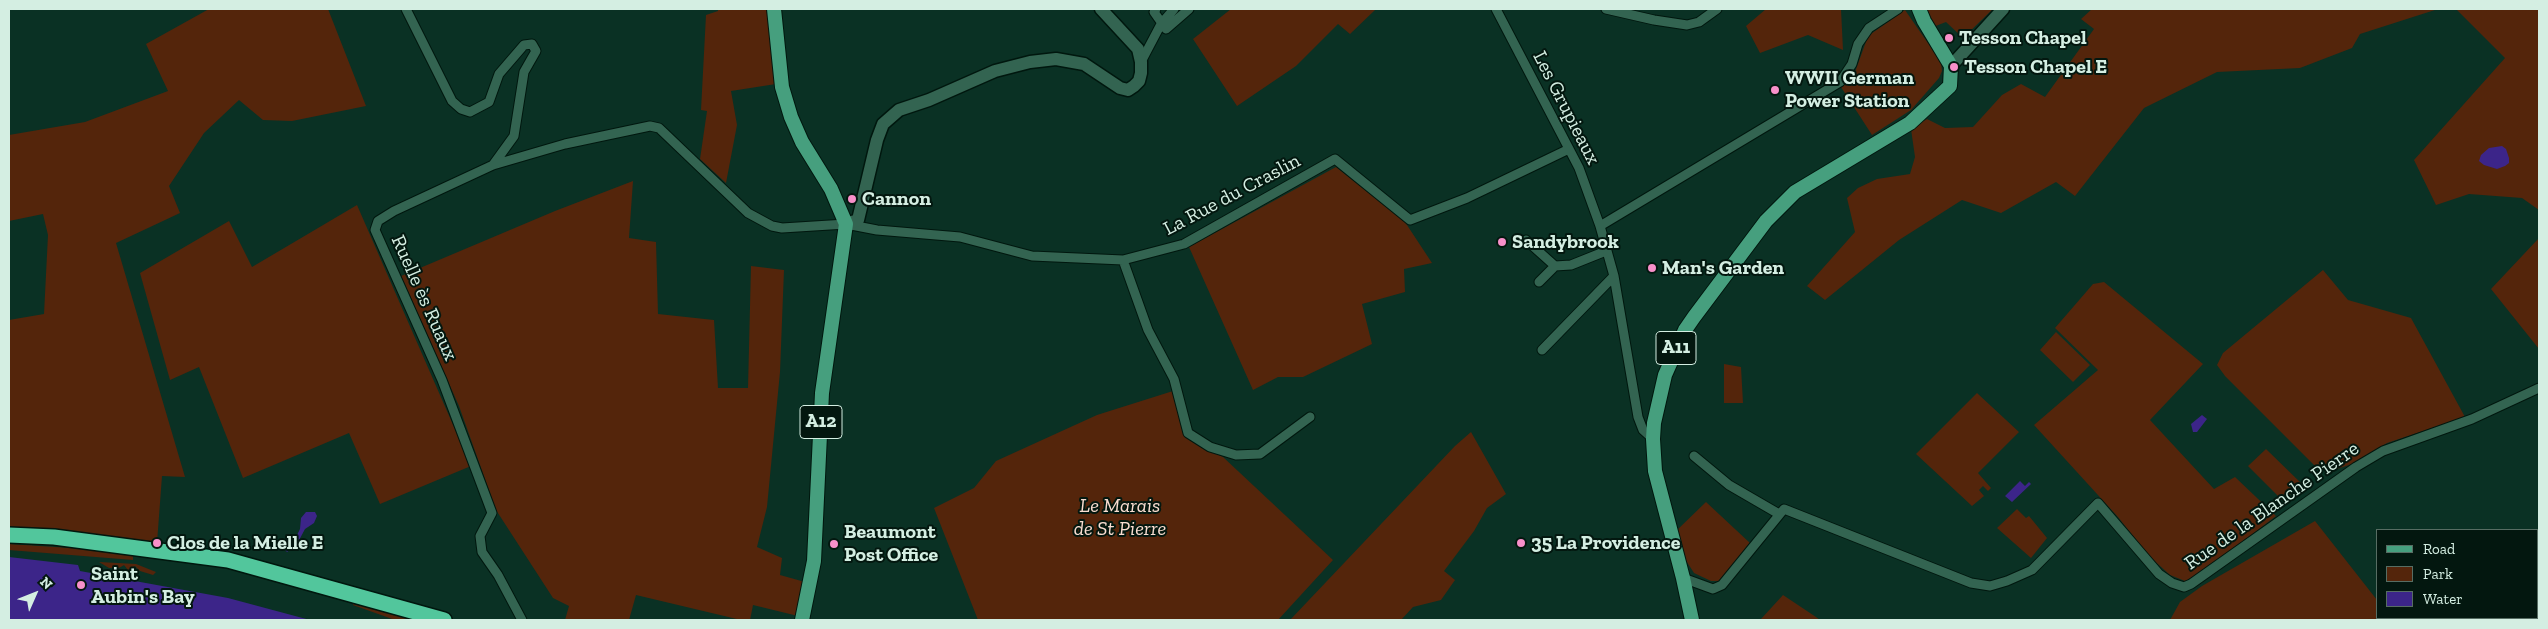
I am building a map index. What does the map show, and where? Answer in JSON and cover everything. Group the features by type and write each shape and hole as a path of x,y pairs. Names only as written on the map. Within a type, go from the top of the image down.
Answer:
{"highway":[{"path":"9,535 54,537 228,560 444,620"}],"main road":[{"path":"774,9 782,87 791,117 802,142 831,189 846,224"},
{"path":"1919,9 1924,21 1951,66"},
{"name":"A11","path":"1692,620 1683,578 1662,505 1655,471 1653,439 1660,393 1665,375 1685,330 1766,221 1795,192 1920,116 1950,86 1951,66"},
{"name":"A12","path":"802,620 814,562 822,393 846,224"}],"street":[{"path":"406,9 452,101 461,109 470,112 489,102 499,74 524,45 532,44 536,51 524,72 514,136 493,165"},
{"path":"1101,9 1138,49 1141,62"},
{"path":"1156,9 1154,12 1166,29 1188,9"},
{"path":"846,224 858,220 877,140 883,124 899,110 929,100 995,72 1030,62 1056,59 1084,64 1114,84 1128,90 1138,81 1141,62 1161,24 1174,9"},
{"name":"Les Grupieaux","path":"1496,9 1579,168 1600,226 1614,276 1638,416 1643,430 1653,439"},
{"path":"1606,9 1687,25 1699,22 1717,9"},
{"path":"1600,226 1840,82 1852,64 1858,44 1869,28 1898,9"},
{"path":"1951,66 2003,9"},
{"name":"Ruelle ès Ruaux","path":"522,620 498,575 482,552 480,536 492,513 442,380 375,230 378,221 394,211 493,165 565,144 650,126 660,128 755,218 782,228 846,224"},
{"name":"La Rue du Craslin","path":"846,224 877,230 960,237 1032,256 1123,260 1184,244 1335,159 1410,220 1467,198 1569,149"},
{"path":"1526,240 1555,266"},
{"path":"1539,282 1555,266 1571,265 1606,251"},
{"path":"1123,260 1148,330 1174,379 1188,432 1210,447 1236,455 1260,454 1310,417"},
{"path":"1542,350 1614,276"},
{"name":"Rue de la Blanche Pierre","path":"1779,514 1784,509 1788,509 1962,580 1990,586 2007,582 2032,570 2098,504 2159,574 2172,583 2184,587 2191,584 2356,467 2383,451 2472,419 2539,388"},
{"path":"1683,578 1712,590 1722,586 1779,514 1729,485 1694,456"}],"green space":[{"path":"209,9 328,9 366,106 292,121 263,120 239,100 204,133 169,186 180,213 116,243 185,477 162,476 157,543 9,532 9,320 44,314 48,235 43,214 9,221 9,135 85,122 168,91 146,44"},
{"path":"718,9 771,9 776,84 731,91 737,125 726,183 700,159 707,111 701,110 706,15 718,11"},
{"path":"1231,9 1375,10 1350,34 1338,24 1296,66 1237,106 1193,39"},
{"path":"1766,9 1841,9 1843,50 1808,35 1760,53 1746,26"},
{"path":"1925,9 1993,9 1963,38 1946,22 1933,27"},
{"path":"2092,9 2438,9 2360,34 2352,48 2300,68 2217,72 2144,108 2075,196 2056,182 2001,213 1962,200 1899,240 1825,300 1807,286 1855,232 1847,198 1858,188 1877,179 1910,174 1915,157 1911,129 1927,119 1945,128 1973,127 2002,95 2021,84 2045,97 2094,29 2081,19"},
{"path":"2456,9 2539,9 2539,210 2522,198 2469,194 2436,205 2414,160 2505,58"},
{"path":"1905,10 1941,62 1942,71 1939,78 1911,110 1872,135 1841,87 1855,72 1868,36"},
{"path":"1336,167 1405,222 1432,263 1404,269 1405,292 1362,304 1372,344 1303,377 1278,377 1253,390 1189,247"},
{"path":"633,181 629,238 656,242 658,314 714,320 718,388 748,388 751,266 784,270 780,372 767,507 757,547 782,558 780,575 805,582 798,616 753,605 750,620 741,620 636,595 629,620 565,620 569,606 553,598 496,510 459,406 401,276 555,211"},
{"path":"357,205 471,466 380,504 349,433 243,478 199,367 170,380 140,273 229,221 252,267"},
{"path":"2539,238 2539,349 2491,289"},
{"path":"2323,270 2348,300 2411,318 2465,417 2387,443 2352,464 2328,472 2315,466 2225,376 2217,365 2223,353"},
{"path":"2104,282 2203,364 2150,420 2214,489 2235,477 2276,516 2200,574 2185,581 2170,575 2149,556 2118,517 2034,425 2098,370 2055,328 2093,284"},
{"path":"2056,332 2090,365 2073,382 2040,350"},
{"path":"1724,364 1741,367 1743,403 1724,403"},
{"name":"Le Marais de St Pierre","path":"1173,391 1185,437 1223,457 1333,560 1278,620 978,620 934,508 974,488 996,461 1097,415"},
{"path":"1977,393 2019,432 1978,473 1991,488 1988,491 1983,486 1979,490 1984,496 1972,506 1916,454"},
{"path":"1471,432 1506,494 1487,508 1474,531 1444,571 1455,580 1441,600 1413,607 1401,620 1290,620 1455,446"},
{"path":"2266,449 2302,484 2283,501 2248,466"},
{"path":"1706,502 1750,543 1721,581 1711,581 1694,573 1685,559 1676,531"},
{"path":"2017,509 2026,518 2029,516 2047,538 2031,558 1997,528"},
{"path":"2315,521 2376,599 2376,619 2381,619 2170,620 2180,602 2202,586"},
{"path":"9,544 133,552 133,560 9,550"},
{"path":"99,562 136,564 156,572 153,575 140,571 135,566 128,570 124,565 119,568 109,568"},
{"path":"1783,595 1816,617 1820,620 1761,619"},
{"path":"354,597 422,620 395,620 353,605"}],"water":[{"path":"2502,146 2506,149 2509,158 2509,163 2505,166 2497,169 2484,165 2479,161 2481,155 2489,148"},
{"path":"2202,415 2207,419 2197,432 2193,432 2191,424"},
{"path":"2020,481 2025,486 2029,482 2031,484 2012,502 2005,496"},
{"path":"306,512 315,512 317,516 314,523 305,529 297,544 287,552 282,546 283,541 297,535 300,529 301,518"},
{"name":"Saint Aubin's Bay","path":"9,557 78,565 80,571 228,598 310,620 9,620"}],"place":[{"name":"Tesson Chapel","path":"1949,38"},
{"name":"Tesson Chapel E","path":"1954,67"},
{"name":"WWII German Power Station","path":"1775,90"},
{"name":"Cannon","path":"852,199"},
{"name":"Sandybrook","path":"1502,242"},
{"name":"Man's Garden","path":"1652,268"},
{"name":"Clos de la Mielle E","path":"157,543"},
{"name":"35 La Providence","path":"1521,543"},
{"name":"Beaumont Post Office","path":"834,544"},
{"name":"Saint Aubin's Bay","path":"81,585"}]}
